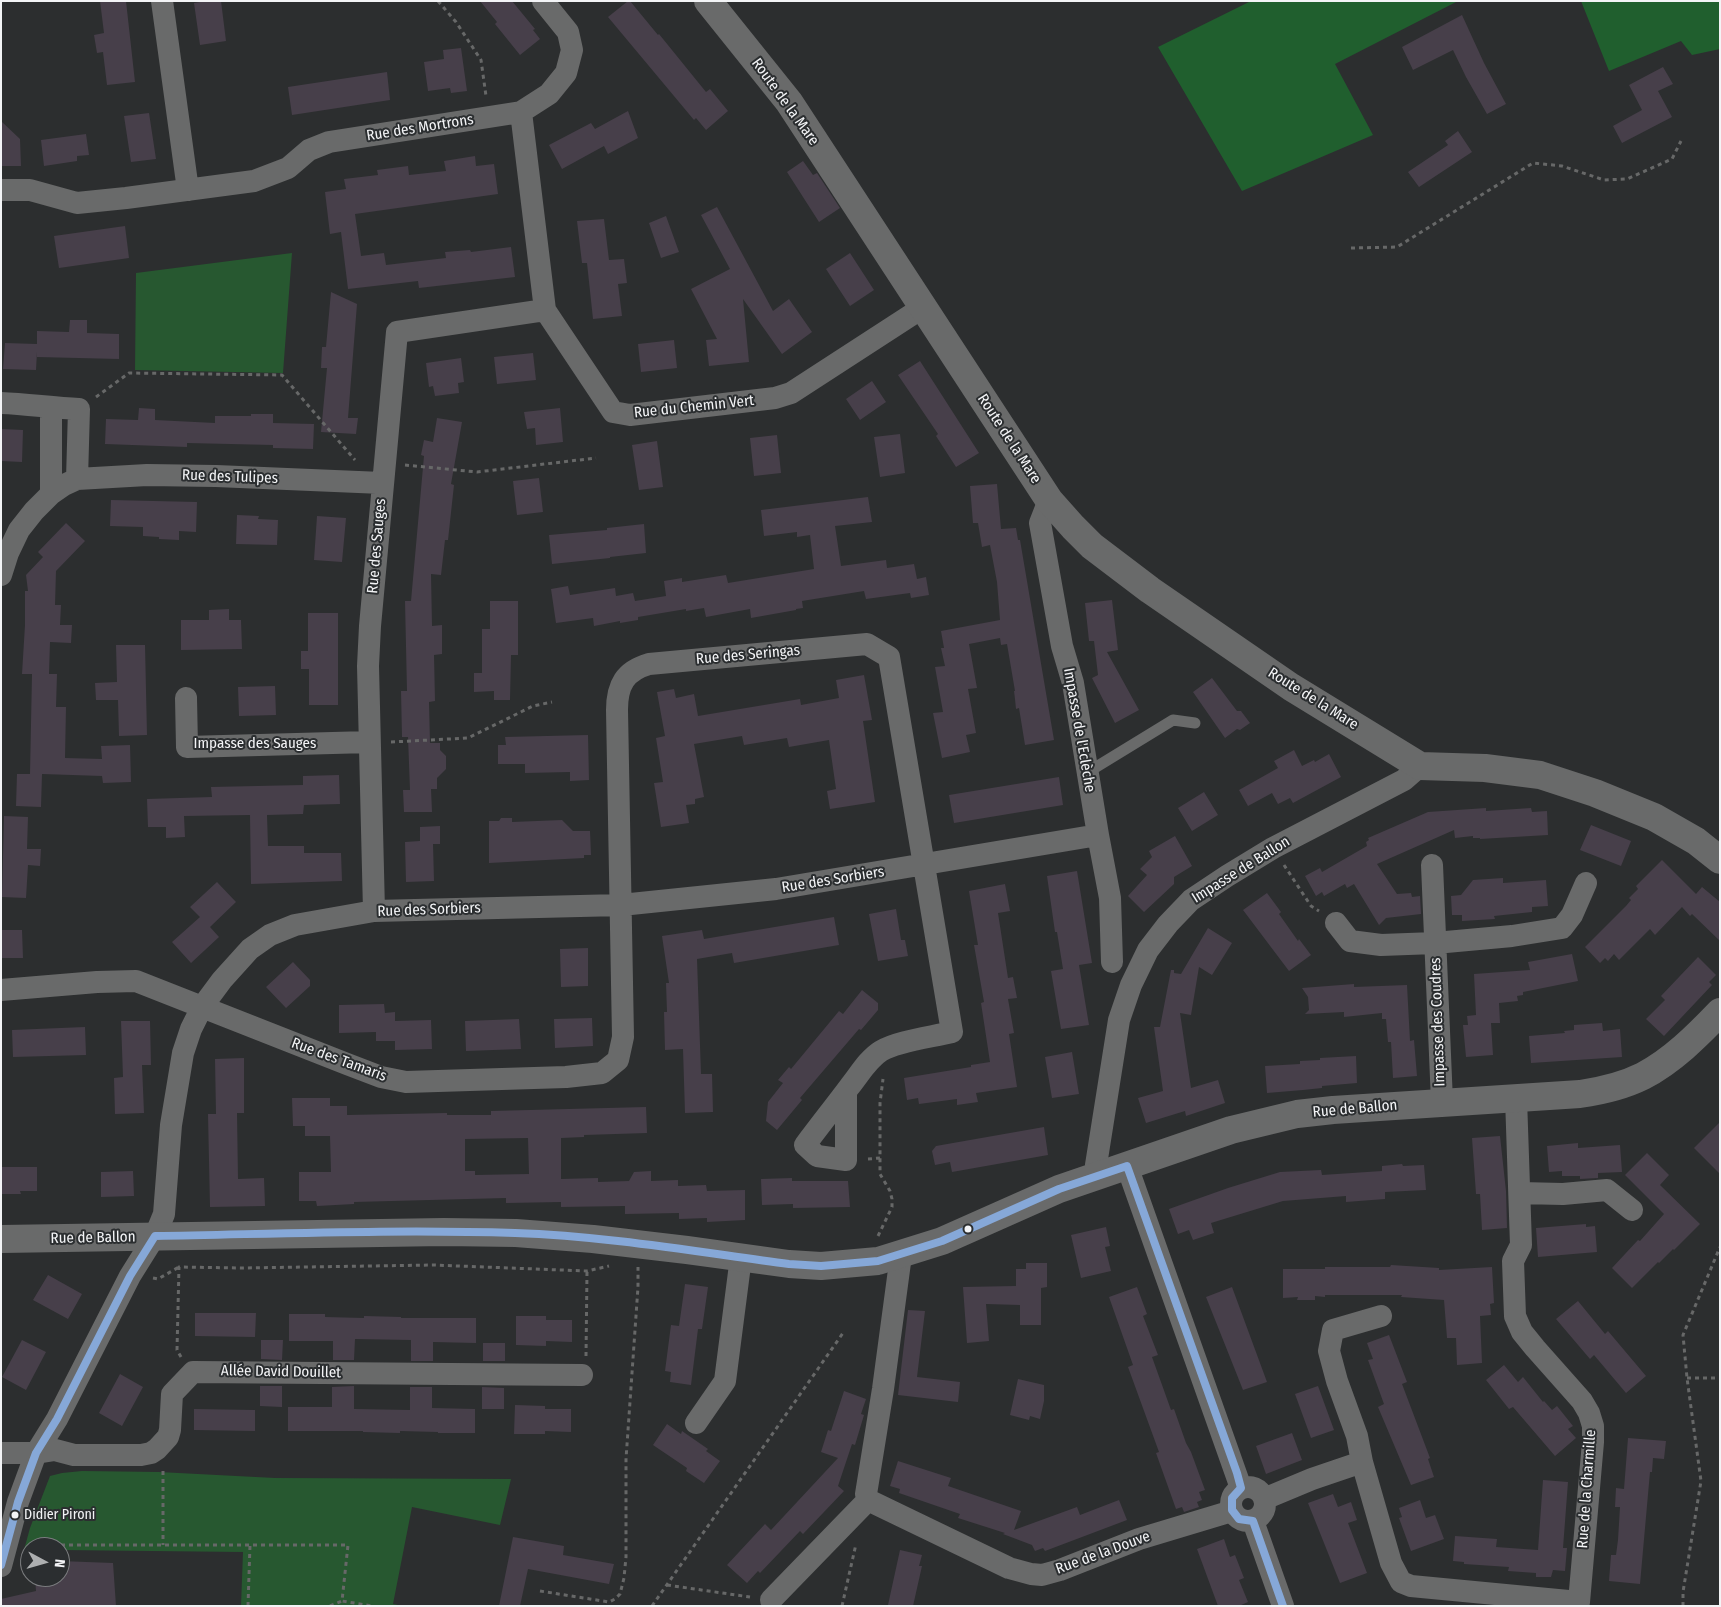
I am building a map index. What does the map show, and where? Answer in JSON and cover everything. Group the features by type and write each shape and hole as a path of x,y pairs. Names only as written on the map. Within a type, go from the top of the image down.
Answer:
{"street":[{"path":"162,1 188,190"},
{"name":"Rue des Mortrons","path":"1,190 30,190 77,203 254,181 288,168 308,150 329,142 521,112 549,94 566,73 572,50 568,32 543,1"},
{"name":"Route de la Mare","path":"708,1 789,102 1049,500 1092,546 1150,590 1291,687 1420,766"},
{"name":"Rue du Chemin Vert","path":"521,112 545,310 613,412 630,415 775,398 791,393 922,308"},
{"name":"Rue des Sauges","path":"374,911 368,666 396,332 545,310"},
{"path":"1,403 79,409 77,479"},
{"path":"1,575 8,553 19,530 51,494 52,408"},
{"name":"Rue des Tulipes","path":"51,494 77,479 147,476 383,473"},
{"name":"Impasse de l'Eclèche","path":"1049,500 1040,523 1062,646 1073,683 1110,898 1112,962"},
{"name":"Rue des Seringas","path":"621,905 617,699 619,689 630,673 638,667 659,662 867,644 889,657 925,865"},
{"name":"Impasse des Sauges","path":"186,698 187,747 369,742"},
{"path":"1420,766 1485,768 1540,775 1595,793 1654,817 1696,841 1720,860"},
{"name":"Impasse de Ballon","path":"1099,1175 1096,1164 1120,1020 1130,985 1148,950 1168,924 1191,900 1227,876 1273,848 1404,780 1420,766"},
{"name":"Rue des Sorbiers","path":"4,1555 18,1502 36,1453 57,1419 130,1276 155,1236 164,1214 171,1125 182,1052 202,1007 222,980 250,949 270,936 295,925 374,911 621,905 776,889 1098,835"},
{"path":"846,1092 875,1056 887,1048 952,1032 925,865"},
{"name":"Impasse des Coudres","path":"1432,865 1442,1102"},
{"name":"Impasse des Coudres","path":"1336,923 1350,941 1381,946 1512,936 1562,928 1572,915 1586,883"},
{"name":"Rue des Tamaris","path":"1,990 97,982 136,981 373,1074 406,1082 566,1077 602,1073 618,1060 622,1037 621,905"},
{"name":"Rue de Ballon","path":"1,1239 444,1232 516,1233 636,1244 789,1264 821,1266 889,1258 942,1241 1059,1189 1232,1130 1296,1114 1597,1091 1642,1077 1669,1060 1720,1012"},
{"name":"Rue de la Charmille","path":"1381,1316 1333,1330 1329,1351 1337,1381 1357,1436 1362,1462 1391,1564 1401,1582 1411,1586 1579,1602 1594,1442 1593,1426 1590,1413 1582,1401 1522,1332 1515,1316 1513,1261 1521,1245 1516,1098"},
{"path":"1127,1166 1241,1488"},
{"path":"1520,1193 1563,1194 1607,1190 1632,1210"},
{"path":"696,1423 725,1381 741,1257"},
{"path":"770,1600 868,1500 866,1494 883,1389 889,1258"},
{"name":"Allée David Douillet","path":"190,1374 193,1372 203,1372 582,1375"},
{"path":"1,1453 36,1453 55,1450 74,1455 141,1455 150,1453 163,1443 170,1430 172,1394 190,1374"},
{"path":"1264,1499 1312,1479 1362,1462"},
{"path":"1249,1486 1255,1488 1262,1494 1264,1499 1265,1506 1263,1512 1253,1521 1240,1520 1232,1511 1231,1498 1241,1488 1249,1486"},
{"name":"Rue de la Douve","path":"868,1500 1010,1568 1042,1575 1060,1570 1140,1539 1232,1511"},
{"path":"1253,1521 1283,1606"}],"lane":[{"path":"1088,772 1173,720 1195,723"}],"path":[{"path":"438,1 456,22 481,60 488,117"},
{"path":"1351,248 1397,247 1533,163 1562,166 1604,180 1628,179 1672,159 1681,141"},
{"path":"79,409 129,373 282,375 357,462"},
{"path":"383,473 477,472 596,458"},
{"path":"369,742 468,738 534,706 552,702"},
{"path":"1273,848 1311,906 1336,923"},
{"path":"887,1048 880,1103 880,1174 890,1191 892,1207 876,1238 889,1258"},
{"path":"540,1591 609,1602 615,1599 623,1588 626,1557 626,1459 638,1287 636,1244"},
{"path":"1683,1606 1683,1592 1701,1481 1683,1335 1720,1247"},
{"path":"190,1374 177,1350 179,1267 434,1265 587,1272 586,1353 582,1375"},
{"path":"652,1606 843,1333"},
{"path":"1687,1378 1720,1378"},
{"path":"163,1443 163,1545"},
{"path":"842,1606 858,1538"},
{"path":"4,1555 163,1545 348,1545 342,1601"},
{"path":"248,1606 250,1545"},
{"path":"666,1585 770,1600"},
{"path":"330,1606 342,1601 372,1606"}],"green space":[{"path":"1251,1 1458,1 1335,64 1373,135 1242,191 1158,47"},
{"path":"1581,1 1720,1 1720,49 1692,55 1681,41 1609,71"},
{"path":"292,253 283,373 135,370 136,273"},
{"path":"82,1471 159,1472 275,1478 511,1479 500,1525 412,1507 393,1604 403,1606 241,1606 243,1552 70,1550 70,1537 28,1537 50,1476"}],"building":[{"path":"100,1 126,1 135,82 107,85 103,52 97,53 94,35 104,33"},
{"path":"221,1 226,41 200,45 194,3"},
{"path":"480,1 512,1 535,29 533,30 540,39 520,55 495,24 497,22"},
{"path":"628,1 659,34 706,92 710,89 728,111 706,130 696,118 694,120 608,17"},
{"path":"1462,15 1484,63 1506,104 1487,114 1453,50 1413,70 1402,47"},
{"path":"461,48 467,91 451,93 450,88 428,91 424,62 444,59 443,50"},
{"path":"1663,67 1673,84 1658,91 1672,117 1622,143 1613,126 1642,110 1629,85"},
{"path":"387,72 390,100 292,115 288,87"},
{"path":"628,111 638,138 608,154 604,146 562,169 549,145 591,123 595,129"},
{"path":"149,113 156,159 131,162 124,116"},
{"path":"1,121 20,139 21,166 1,166"},
{"path":"1458,131 1472,152 1419,187 1408,172 1448,145 1445,141"},
{"path":"86,134 89,155 77,156 77,161 44,166 41,140"},
{"path":"475,156 476,166 494,164 498,194 355,214 361,256 384,253 386,265 446,258 445,252 470,250 471,252 511,247 515,277 419,288 418,281 348,289 341,232 330,234 325,192 346,189 344,179 378,175 377,170 408,166 409,175 446,171 444,161"},
{"path":"803,161 813,175 817,173 840,208 819,222 787,172"},
{"path":"717,207 773,311 789,299 812,332 782,354 743,299 749,362 709,366 706,340 717,339 691,289 730,269 701,215"},
{"path":"666,216 679,252 661,258 649,223"},
{"path":"604,219 609,260 624,259 627,283 618,284 622,316 593,319 587,263 582,263 577,221"},
{"path":"125,226 129,258 59,268 54,236"},
{"path":"850,253 874,290 850,306 826,269"},
{"path":"331,292 357,304 348,418 358,418 356,434 321,432 327,368 321,368 322,347 326,347"},
{"path":"70,320 87,320 87,333 119,334 119,359 37,357 37,352 36,370 3,369 5,343 37,344 37,331 69,332"},
{"path":"674,340 677,368 641,372 638,344"},
{"path":"533,353 536,380 497,384 494,357"},
{"path":"461,358 464,382 458,383 459,393 435,396 433,386 429,387 426,363"},
{"path":"920,361 979,453 956,467 936,436 938,434 898,375"},
{"path":"872,381 886,402 860,420 846,399"},
{"path":"139,408 155,409 155,420 215,423 215,416 273,414 273,423 314,424 313,449 273,448 273,445 187,443 187,447 105,444 106,419 138,420"},
{"path":"560,408 563,442 536,445 535,428 527,429 524,412"},
{"path":"437,418 462,422 451,484 454,485 448,540 445,540 441,575 431,574 432,626 442,625 442,654 434,655 435,701 429,702 430,743 440,743 440,750 446,756 446,769 437,778 437,789 431,789 432,812 404,812 403,790 410,790 408,737 402,737 401,691 407,691 405,601 411,601 424,456 421,455 424,440 433,442"},
{"path":"1,429 23,430 22,462 1,461"},
{"path":"900,434 905,473 880,477 874,437"},
{"path":"777,435 781,473 754,476 750,438"},
{"path":"657,441 663,487 639,490 632,445"},
{"path":"539,478 543,512 517,515 513,481"},
{"path":"997,484 1001,529 1016,528 1018,540 1020,540 1054,740 1025,745 1019,708 1016,709 1007,644 1001,645 1000,638 969,644 977,688 968,689 976,733 966,735 970,752 942,758 933,713 943,712 935,667 945,666 941,648 944,648 941,631 1000,620 997,582 990,545 982,547 978,523 973,523 970,486"},
{"path":"868,497 872,522 835,526 841,566 886,560 887,568 914,564 917,579 926,577 929,595 911,598 910,593 866,599 864,591 802,601 803,608 751,618 750,609 706,617 704,608 686,611 686,609 638,617 638,620 594,626 593,618 556,623 551,589 568,586 570,595 615,588 616,596 633,593 635,601 666,596 664,581 682,578 682,582 726,575 728,583 814,569 810,535 797,537 797,532 764,536 761,510"},
{"path":"111,500 197,502 196,532 179,531 179,540 159,539 159,537 143,536 143,527 110,526"},
{"path":"237,515 259,516 258,519 278,520 277,545 236,544"},
{"path":"317,516 346,518 342,562 314,560"},
{"path":"66,523 85,541 56,571 55,605 61,605 60,625 72,625 71,643 50,642 49,674 57,674 56,707 66,707 65,758 102,759 101,746 130,745 131,782 103,783 102,776 42,774 41,807 16,806 17,774 30,774 32,674 22,674 25,591 28,591 26,575 43,557 38,552"},
{"path":"644,524 646,553 552,564 549,535 607,530 607,528"},
{"path":"1112,600 1118,650 1107,652 1139,710 1115,723 1092,678 1098,675 1094,641 1089,641 1085,603"},
{"path":"490,601 518,601 518,655 511,655 510,700 494,700 494,691 474,692 474,673 482,673 482,629 490,629"},
{"path":"229,609 229,620 241,620 242,649 181,650 181,620 209,620 209,610"},
{"path":"308,613 338,613 338,705 309,705 309,669 301,669 301,651 308,651"},
{"path":"116,645 145,645 147,735 119,736 118,700 96,700 95,683 117,682"},
{"path":"864,675 872,720 863,721 875,802 830,809 827,791 836,789 829,740 789,747 787,738 744,745 742,736 694,744 704,797 695,799 695,804 686,805 689,823 661,827 654,783 663,782 656,738 665,736 657,692 674,689 676,698 694,694 698,716 800,699 801,705 839,698 836,680"},
{"path":"1212,678 1237,711 1241,711 1250,723 1240,730 1237,729 1225,738 1193,692"},
{"path":"275,686 276,715 239,716 238,687"},
{"path":"588,735 589,780 570,781 570,772 525,773 525,764 498,764 498,745 506,745 505,737"},
{"path":"1294,750 1302,766 1314,760 1315,762 1329,754 1341,777 1293,803 1290,798 1278,804 1272,793 1248,806 1239,790 1278,768 1274,761"},
{"path":"339,775 340,804 304,805 303,814 267,815 268,846 304,846 304,853 341,853 342,881 251,884 250,815 184,816 185,837 166,838 166,827 148,827 147,799 212,797 211,787 303,785 303,776"},
{"path":"1059,777 1063,805 954,823 949,795"},
{"path":"1204,792 1218,815 1192,831 1178,808"},
{"path":"1486,808 1486,811 1531,808 1532,812 1547,811 1548,835 1480,839 1473,838 1473,836 1455,838 1454,830 1377,864 1397,894 1411,893 1412,897 1420,896 1421,914 1386,918 1379,925 1354,884 1347,888 1345,884 1324,896 1322,892 1316,896 1305,876 1320,868 1322,872 1367,846 1368,838 1428,812"},
{"path":"4,816 28,817 27,849 41,849 40,866 28,865 26,898 2,897"},
{"path":"501,818 512,818 512,822 562,820 573,831 590,831 591,855 584,855 584,858 489,863 489,821 499,821"},
{"path":"1591,825 1631,841 1621,866 1580,850"},
{"path":"440,826 440,844 433,844 434,881 406,882 405,842 420,841 420,827"},
{"path":"1175,836 1192,866 1174,877 1174,884 1144,912 1128,896 1147,875 1140,869 1152,857 1149,851"},
{"path":"1662,860 1696,894 1702,887 1720,902 1720,941 1682,907 1655,935 1650,929 1619,960 1614,954 1608,961 1605,958 1600,963 1585,947 1626,906 1631,900 1629,898 1638,889 1636,886"},
{"path":"1077,871 1092,963 1079,965 1089,1025 1061,1029 1051,971 1063,969 1057,932 1055,932 1047,876"},
{"path":"1503,878 1503,883 1546,880 1548,906 1532,907 1532,912 1494,916 1495,919 1462,921 1462,915 1452,915 1451,896 1461,895 1473,880"},
{"path":"217,882 236,902 210,927 219,937 191,963 172,942 200,917 190,907"},
{"path":"1005,884 1010,911 998,913 1008,978 1013,977 1017,998 1008,999 1014,1033 1009,1034 1017,1087 976,1093 978,1102 957,1105 957,1099 919,1104 918,1098 907,1100 904,1078 990,1062 981,1003 984,1002 974,945 978,945 969,891"},
{"path":"1267,893 1298,941 1299,939 1311,955 1289,971 1243,910"},
{"path":"896,909 901,940 905,940 908,956 878,961 869,914"},
{"path":"834,917 839,945 734,963 732,953 697,959 701,1074 712,1074 713,1112 685,1113 683,1049 665,1050 664,1012 667,1012 666,983 669,983 662,936 702,930 704,939"},
{"path":"1208,928 1232,943 1212,975 1199,967 1191,1015 1180,1013 1191,1088 1218,1080 1225,1103 1186,1116 1185,1111 1146,1123 1138,1098 1163,1091 1154,1027 1160,1027 1171,970 1174,970 1174,973 1181,974"},
{"path":"1,930 22,930 23,958 1,958"},
{"path":"588,948 588,986 561,987 560,949"},
{"path":"1572,954 1578,981 1523,992 1523,995 1517,996 1518,1001 1499,1003 1500,1023 1491,1023 1493,1055 1466,1057 1463,1025 1468,1025 1467,1016 1476,1015 1474,974 1530,970 1528,962"},
{"path":"1698,957 1716,975 1709,982 1712,985 1664,1036 1646,1019 1665,1000 1661,996"},
{"path":"293,962 310,980 310,986 286,1008 266,987"},
{"path":"1354,984 1354,987 1407,985 1410,1041 1414,1040 1417,1076 1393,1078 1391,1042 1388,1042 1386,1019 1382,1019 1382,1013 1344,1017 1344,1012 1305,1014 1309,1010 1308,997 1302,988"},
{"path":"862,990 878,1003 878,1010 861,1030 859,1029 800,1098 802,1100 777,1130 766,1121 768,1102 783,1083 778,1080 789,1067 791,1069 839,1011 843,1014"},
{"path":"384,1004 385,1013 395,1012 395,1021 431,1020 432,1049 395,1050 395,1041 376,1041 376,1032 339,1033 339,1005"},
{"path":"592,1018 593,1046 555,1048 554,1019"},
{"path":"519,1019 521,1049 466,1051 465,1021"},
{"path":"121,1021 150,1021 151,1065 142,1065 144,1113 115,1114 114,1078 123,1077"},
{"path":"1602,1023 1603,1031 1620,1029 1622,1057 1531,1063 1529,1036 1565,1033 1564,1031 1574,1030 1574,1025"},
{"path":"85,1027 86,1055 13,1057 12,1030"},
{"path":"1072,1052 1079,1094 1052,1098 1045,1057"},
{"path":"1356,1056 1357,1083 1267,1093 1265,1066 1300,1064 1300,1061 1320,1060 1320,1058"},
{"path":"244,1058 244,1113 237,1113 238,1179 264,1178 265,1206 210,1207 208,1114 216,1114 215,1059"},
{"path":"292,1098 330,1098 330,1106 347,1106 347,1115 447,1113 447,1115 491,1115 491,1111 646,1107 647,1133 584,1135 584,1137 561,1138 561,1179 598,1178 598,1182 629,1181 634,1172 651,1171 651,1181 678,1180 678,1186 706,1185 707,1191 745,1190 745,1220 707,1222 707,1218 679,1219 679,1213 625,1214 625,1206 561,1207 561,1202 506,1203 506,1198 354,1202 354,1204 317,1206 316,1201 299,1201 299,1172 331,1172 330,1136 305,1136 305,1126 293,1126","holes":["528,1138 529,1174 475,1175 475,1171 465,1171 465,1139"]},
{"path":"1720,1122 1720,1174 1694,1148"},
{"path":"1044,1127 1048,1155 952,1172 950,1162 935,1165 932,1151 936,1146"},
{"path":"1500,1136 1506,1191 1507,1228 1482,1230 1480,1194 1476,1194 1472,1138"},
{"path":"1578,1143 1578,1148 1620,1145 1622,1172 1598,1173 1598,1178 1580,1179 1580,1176 1562,1176 1562,1171 1549,1172 1547,1146"},
{"path":"1647,1153 1669,1175 1660,1185 1700,1224 1632,1288 1612,1268 1664,1214 1625,1175"},
{"path":"1402,1164 1403,1166 1424,1165 1426,1190 1385,1192 1385,1199 1346,1202 1346,1196 1283,1201 1211,1223 1214,1233 1193,1240 1189,1230 1178,1234 1169,1209 1280,1172 1321,1170 1322,1175 1382,1171 1382,1166"},
{"path":"1,1167 37,1167 37,1191 20,1191 21,1194 1,1194"},
{"path":"133,1171 134,1196 101,1197 101,1172"},
{"path":"792,1178 792,1181 848,1181 850,1207 793,1208 793,1204 762,1205 761,1179"},
{"path":"1586,1224 1586,1227 1595,1226 1597,1252 1538,1257 1536,1228"},
{"path":"1106,1227 1110,1246 1105,1247 1111,1271 1081,1278 1071,1235"},
{"path":"1026,1263 1047,1263 1047,1287 1041,1288 1041,1325 1020,1325 1020,1305 986,1304 989,1341 967,1343 963,1287 1016,1286 1016,1269 1026,1269"},
{"path":"1391,1265 1439,1268 1439,1270 1492,1267 1494,1303 1490,1304 1491,1315 1480,1316 1482,1363 1457,1365 1456,1338 1447,1338 1444,1300 1401,1297 1402,1295 1325,1295 1325,1297 1315,1296 1315,1300 1297,1300 1298,1297 1283,1298 1283,1269 1390,1267"},
{"path":"48,1275 82,1294 68,1319 33,1300"},
{"path":"685,1284 708,1287 702,1329 698,1329 691,1385 670,1382 671,1372 665,1371 671,1325 679,1326"},
{"path":"1137,1287 1147,1314 1143,1316 1158,1355 1152,1357 1171,1410 1174,1409 1205,1490 1199,1492 1202,1500 1197,1502 1199,1507 1184,1512 1182,1507 1176,1509 1156,1453 1159,1452 1128,1367 1133,1365 1109,1297"},
{"path":"1232,1287 1267,1382 1243,1390 1206,1297"},
{"path":"1578,1301 1605,1334 1608,1331 1646,1376 1626,1393 1594,1355 1590,1359 1556,1319"},
{"path":"908,1310 925,1311 917,1377 960,1382 958,1402 898,1395"},
{"path":"195,1313 256,1313 255,1337 195,1336"},
{"path":"289,1314 325,1314 325,1317 364,1318 364,1316 476,1318 476,1343 433,1342 433,1361 411,1361 411,1340 355,1339 354,1360 333,1360 333,1341 289,1341"},
{"path":"516,1316 546,1316 546,1320 572,1320 572,1342 546,1341 546,1346 516,1345"},
{"path":"1389,1335 1407,1382 1402,1384 1430,1458 1428,1459 1434,1477 1411,1485 1378,1407 1384,1404 1368,1360 1373,1359 1367,1343"},
{"path":"22,1340 46,1352 26,1390 2,1377"},
{"path":"261,1340 283,1340 282,1360 261,1359"},
{"path":"483,1343 505,1343 505,1361 483,1361"},
{"path":"1504,1365 1518,1382 1523,1377 1552,1410 1557,1406 1573,1426 1568,1429 1576,1438 1555,1456 1513,1407 1509,1409 1486,1380"},
{"path":"120,1374 143,1387 122,1426 99,1413"},
{"path":"1018,1379 1044,1385 1044,1401 1040,1419 1030,1416 1029,1420 1010,1415"},
{"path":"260,1386 282,1386 282,1407 260,1406"},
{"path":"354,1386 354,1409 410,1410 410,1387 432,1387 432,1408 475,1409 475,1433 288,1431 288,1407 332,1407 332,1387"},
{"path":"1318,1386 1334,1430 1311,1438 1295,1394"},
{"path":"482,1387 504,1388 504,1409 482,1409"},
{"path":"844,1391 866,1399 861,1414 864,1415 855,1445 852,1444 838,1486 844,1491 803,1534 800,1531 760,1573 758,1571 747,1583 727,1565 765,1524 771,1530 838,1458 821,1452 828,1430 831,1431"},
{"path":"515,1405 545,1406 545,1409 571,1409 571,1432 545,1431 545,1434 514,1434"},
{"path":"194,1409 255,1410 255,1431 194,1430"},
{"path":"667,1424 681,1434 682,1431 708,1449 706,1451 720,1461 704,1483 686,1471 687,1468 653,1445"},
{"path":"1292,1433 1302,1460 1266,1474 1256,1446"},
{"path":"1628,1438 1666,1441 1664,1459 1653,1458 1652,1472 1650,1472 1640,1584 1609,1581 1611,1555 1616,1555 1618,1540 1620,1507 1615,1507 1616,1488 1624,1489"},
{"path":"898,1461 951,1478 948,1486 1021,1511 1014,1530 1077,1507 1080,1515 1119,1500 1127,1520 1045,1551 1043,1548 1035,1551 1032,1545 1003,1534 1005,1533 958,1518 960,1514 899,1493 900,1489 890,1486"},
{"path":"1543,1480 1568,1482 1563,1548 1567,1548 1565,1571 1553,1570 1551,1577 1536,1577 1536,1573 1508,1571 1509,1567 1464,1564 1464,1562 1453,1561 1455,1536 1497,1539 1496,1547 1538,1550"},
{"path":"1333,1494 1338,1507 1351,1502 1357,1520 1348,1523 1367,1573 1340,1583 1308,1503"},
{"path":"1420,1500 1426,1518 1435,1515 1444,1539 1411,1551 1399,1518 1402,1517 1399,1508"},
{"path":"513,1537 564,1546 563,1555 614,1564 609,1584 528,1569 520,1606 499,1606"},
{"path":"1224,1539 1230,1557 1235,1555 1244,1578 1239,1580 1248,1602 1239,1606 1218,1606 1197,1549"},
{"path":"900,1550 922,1555 919,1566 922,1566 913,1606 888,1605"},
{"path":"70,1561 113,1563 116,1606 2,1606 1,1599 36,1591 36,1587 70,1587"}],"transit line":[{"path":"1,1565 18,1502 36,1453 57,1419 130,1276 155,1236 380,1232 515,1233 583,1237 789,1264 821,1266 878,1261 942,1241 1059,1189 1127,1166 1237,1473 1241,1488 1232,1498 1232,1510 1239,1519 1253,1521 1283,1606"}],"place":[{"name":"Didier Pironi","path":"15,1515"}]}
